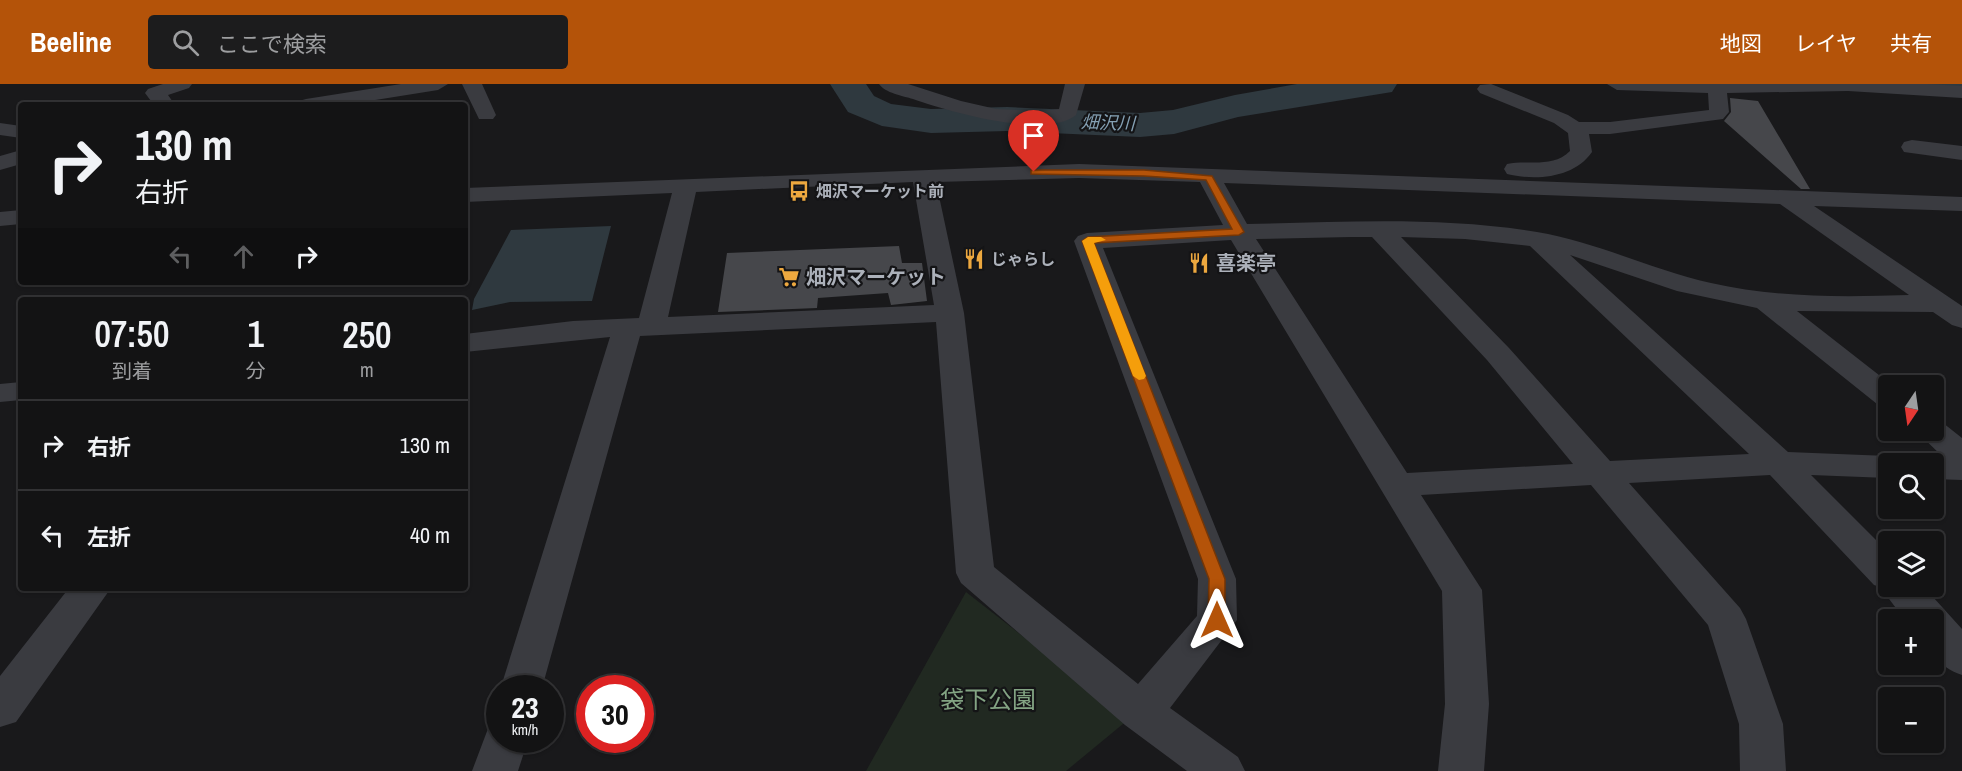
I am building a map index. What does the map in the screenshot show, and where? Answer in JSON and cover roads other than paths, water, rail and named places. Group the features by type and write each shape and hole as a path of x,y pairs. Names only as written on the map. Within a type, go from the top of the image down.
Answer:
{"street":[{"path":"160,99 182,84"},
{"path":"316,102 354,91 438,84"},
{"path":"472,84 486,115"},
{"path":"889,84 967,111 1021,117 1064,115 1069,111 1075,84"},
{"path":"1617,84 1717,87 1848,85 1962,92"},
{"path":"1487,88 1577,128 1610,128 1716,115 1719,112 1717,87"},
{"path":"1414,185 1419,174 1429,171 1534,169 1569,164 1581,152 1577,128"},
{"path":"0,129 18,132"},
{"path":"1912,147 1962,153"},
{"path":"0,163 18,158"},
{"path":"468,195 923,175 1079,171 1209,178 1962,204"},
{"path":"0,177 18,175"},
{"path":"923,175 950,314 975,573 1142,712 1222,771"},
{"path":"1209,178 1239,232 1462,590 1467,704 1461,771"},
{"path":"524,675 686,185"},
{"path":"1785,197 1952,310"},
{"path":"0,219 18,217"},
{"path":"1142,712 1217,620 1217,579 1088,241 1239,232 1379,229 1538,240 1596,254 1708,291 1765,300 1952,310"},
{"path":"1379,229 1498,354 1726,619 1761,724 1764,771"},
{"path":"1538,240 1779,463 1878,565"},
{"path":"1765,300 1878,389"},
{"path":"468,343 573,330 950,314"},
{"path":"0,393 18,391"},
{"path":"1944,440 1962,455"},
{"path":"1398,485 1779,463 1878,467"},
{"path":"1944,468 1962,469"},
{"path":"0,709 90,591"},
{"path":"1909,597 1919,609"},
{"path":"1944,637 1962,658"},
{"path":"495,771 501,753"}],"waterway":[{"name":"畑沢川","path":"848,84 861,104 882,114 931,121 1007,119 1140,125 1174,122 1235,106 1338,88 1379,84"},
{"name":"畑沢川","path":"1934,84 1962,86"}],"place":[{"name":"畑沢マーケット前","path":"799,191"},
{"name":"じゃらし","path":"974,259"},
{"name":"喜楽亭","path":"1199,263"},
{"name":"畑沢マーケット","path":"789,277"}],"park label":[{"name":"袋下公園","path":"988,700"}]}
